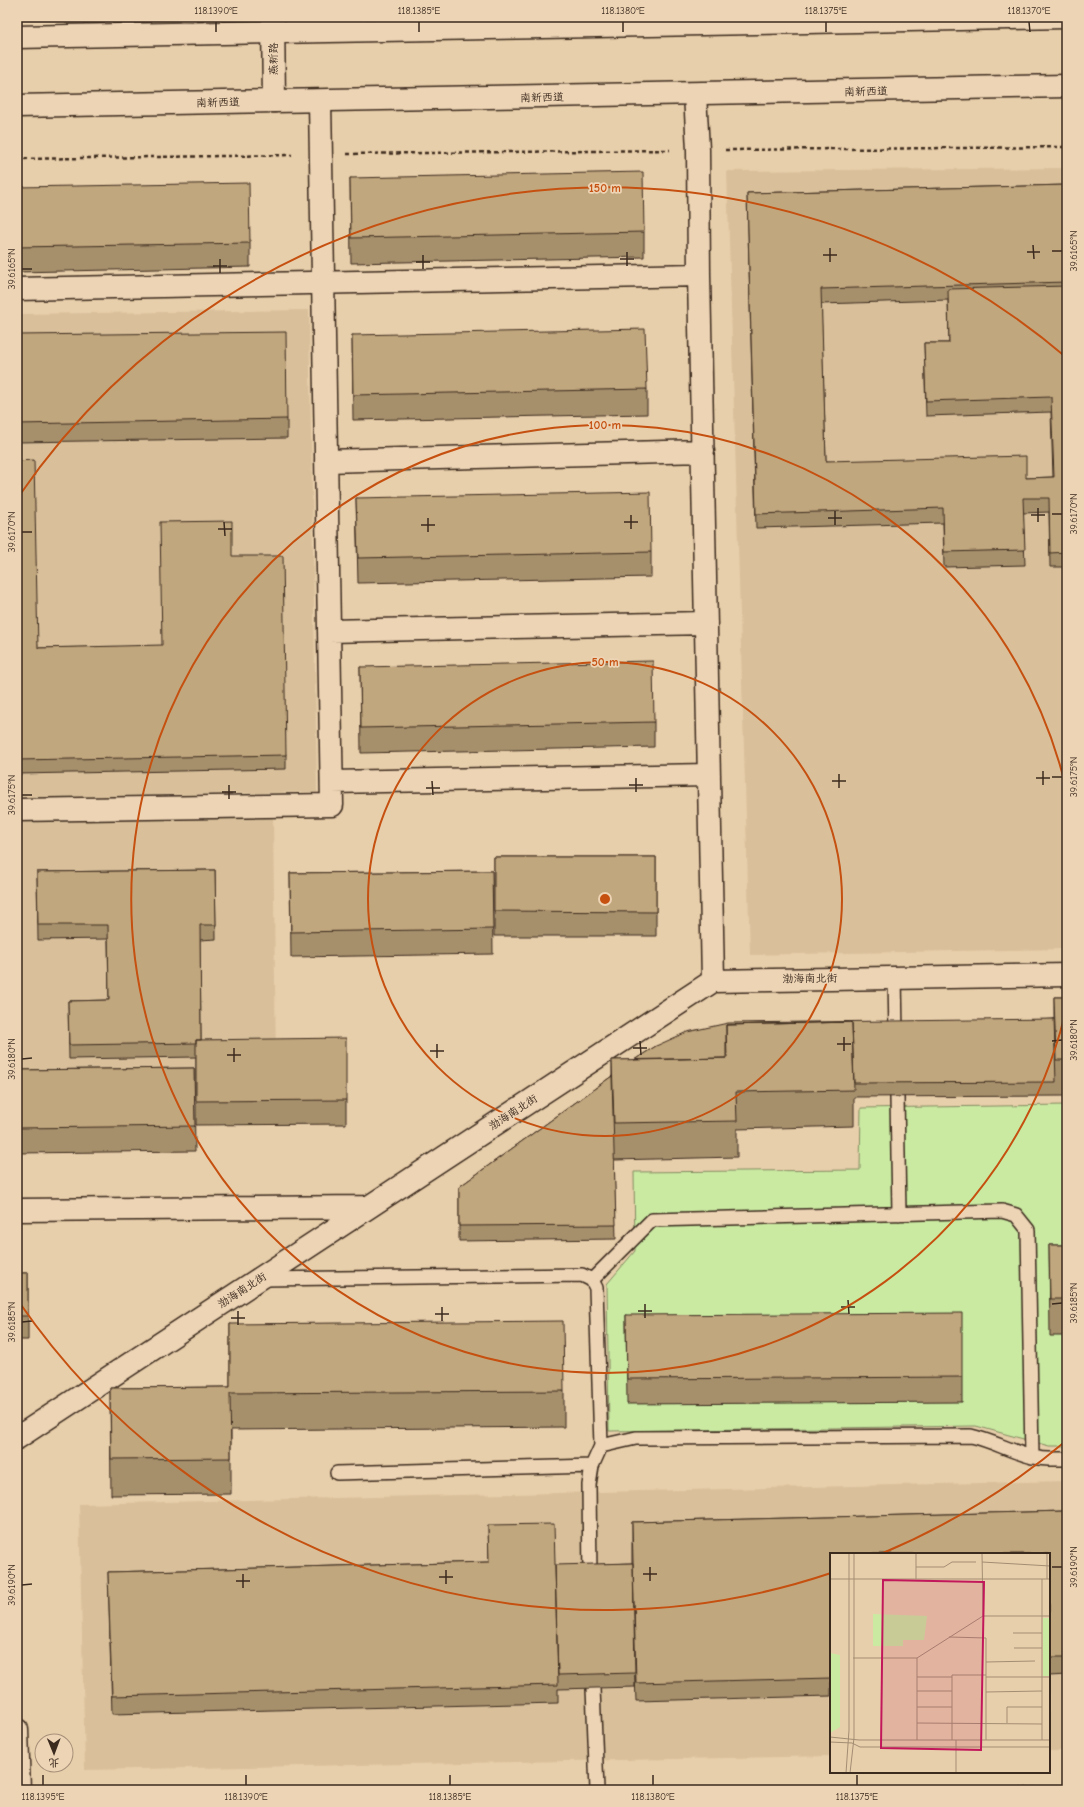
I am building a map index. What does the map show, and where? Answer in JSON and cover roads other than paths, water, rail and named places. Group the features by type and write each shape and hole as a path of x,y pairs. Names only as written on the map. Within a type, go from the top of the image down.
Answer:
{"street":[{"path":"17,37 273,25 310,31 756,20 1067,18"},
{"name":"燕新路","path":"273,25 274,101"},
{"name":"南新西道","path":"17,106 1067,86"},
{"path":"695,94 698,150 702,451 713,981"},
{"path":"17,810 332,805 320,100"},
{"path":"17,289 323,284 699,275"},
{"path":"326,461 702,451"},
{"path":"329,631 706,622"},
{"path":"332,782 709,775"},
{"name":"渤海南北街","path":"17,1438 713,981 895,976 1067,975"},
{"path":"17,1210 368,1207"},
{"path":"17,1730 18,1790"}],"lane":[{"path":"895,976 896,1035"},
{"path":"897,1097 899,1214"},
{"path":"592,1280 652,1220 1002,1211 1016,1215 1028,1230 1032,1456"},
{"path":"259,1279 582,1275 592,1280 596,1288 602,1446 592,1466 589,1485 590,1578"},
{"path":"602,1446 636,1438 971,1436 988,1439 1032,1456 1047,1459 1067,1459"},
{"path":"337,1473 592,1466"},
{"path":"594,1688 597,1790"}]}
